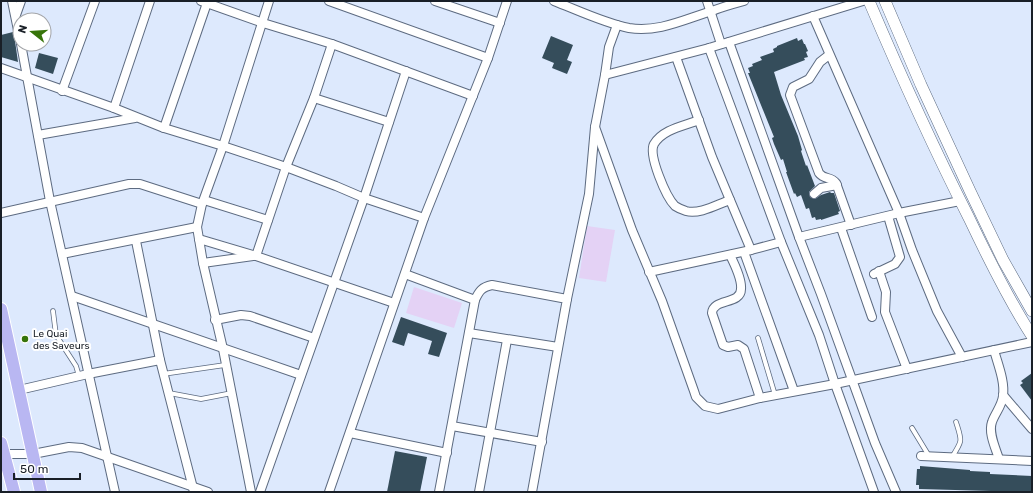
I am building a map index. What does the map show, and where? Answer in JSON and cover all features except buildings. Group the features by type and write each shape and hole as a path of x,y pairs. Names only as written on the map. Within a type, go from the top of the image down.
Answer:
{"main road":[{"path":"869,1 907,89 960,201 993,267 1032,336"},
{"path":"885,1 921,85 970,191 1003,260 1032,310"},
{"path":"1,309 41,492"},
{"path":"2,450 14,492"}],"street":[{"path":"12,1 15,12"},
{"path":"17,12 21,1"},
{"path":"62,91 94,1"},
{"path":"114,108 150,1"},
{"path":"251,492 223,349 215,320 203,263 197,227 203,202 223,146 269,1"},
{"path":"328,1 488,58"},
{"path":"435,1 500,23"},
{"path":"329,492 424,218 488,58 508,1"},
{"path":"554,1 617,25 629,28 652,29 684,21 744,1"},
{"path":"707,1 725,43 821,294 875,443 896,492"},
{"path":"606,75 709,48 863,1"},
{"path":"164,128 204,2 263,23 332,44 473,96"},
{"path":"812,16 899,213 912,250 935,306 962,357"},
{"path":"532,492 567,299 589,194 595,127 606,75 609,47 617,25"},
{"path":"256,256 286,167 314,98 332,44"},
{"path":"709,48 781,242 819,335 874,492"},
{"path":"22,52 50,201 115,492"},
{"path":"830,55 820,62 809,78 793,87 790,95 818,173 824,178 833,179 837,185 851,225"},
{"path":"676,57 712,157 730,200 794,391"},
{"path":"1,68 62,91 114,108 135,118 286,167 364,198 424,218"},
{"path":"260,492 364,198 406,71"},
{"path":"314,98 389,122"},
{"path":"38,135 135,118"},
{"path":"699,120 665,132 653,145 652,154 666,193 676,207 688,212 700,211 730,200"},
{"path":"595,127 632,230 662,301 694,391 700,402 712,408 718,409 760,398 852,381 1032,342"},
{"path":"1,213 129,184 140,184 268,220"},
{"path":"814,194 821,188 837,185"},
{"path":"799,237 899,213 960,201"},
{"path":"888,216 900,257 895,264 876,273 886,292 885,312 907,369"},
{"path":"62,254 136,241 197,227"},
{"path":"841,228 872,317"},
{"path":"199,239 256,256 394,303"},
{"path":"136,241 163,374 193,489"},
{"path":"649,272 748,251 781,242"},
{"path":"730,255 741,285 741,291 736,298 715,306 712,309 712,313 723,345 728,347 738,345 744,350 760,398"},
{"path":"203,263 256,256"},
{"path":"405,274 475,300"},
{"path":"439,492 475,300 478,293 484,287 492,285 567,299"},
{"path":"72,296 301,375"},
{"path":"215,320 241,315 250,316 314,338"},
{"path":"469,333 558,347"},
{"path":"479,492 507,340"},
{"path":"994,350 1002,382 1003,395 1001,404 991,424 991,431 1000,459"},
{"path":"19,390 88,374 160,360"},
{"path":"1003,395 1032,429"},
{"path":"452,426 542,442"},
{"path":"350,433 447,453"},
{"path":"2,450 33,454 69,447 82,448 193,489 208,492"},
{"path":"921,456 1032,461"}],"lane":[{"path":"52,311 56,335 76,366 79,376"},
{"path":"758,338 776,395"},
{"path":"163,374 225,365"},
{"path":"168,393 201,398 232,393"},
{"path":"952,457 961,443 962,438 956,422"},
{"path":"912,428 930,457"}],"shaded area":[{"path":"587,226 615,230 606,282 579,278"},
{"path":"414,287 462,303 454,328 406,313"}],"place":[{"name":"Le Quai des Saveurs","path":"25,339"}]}
